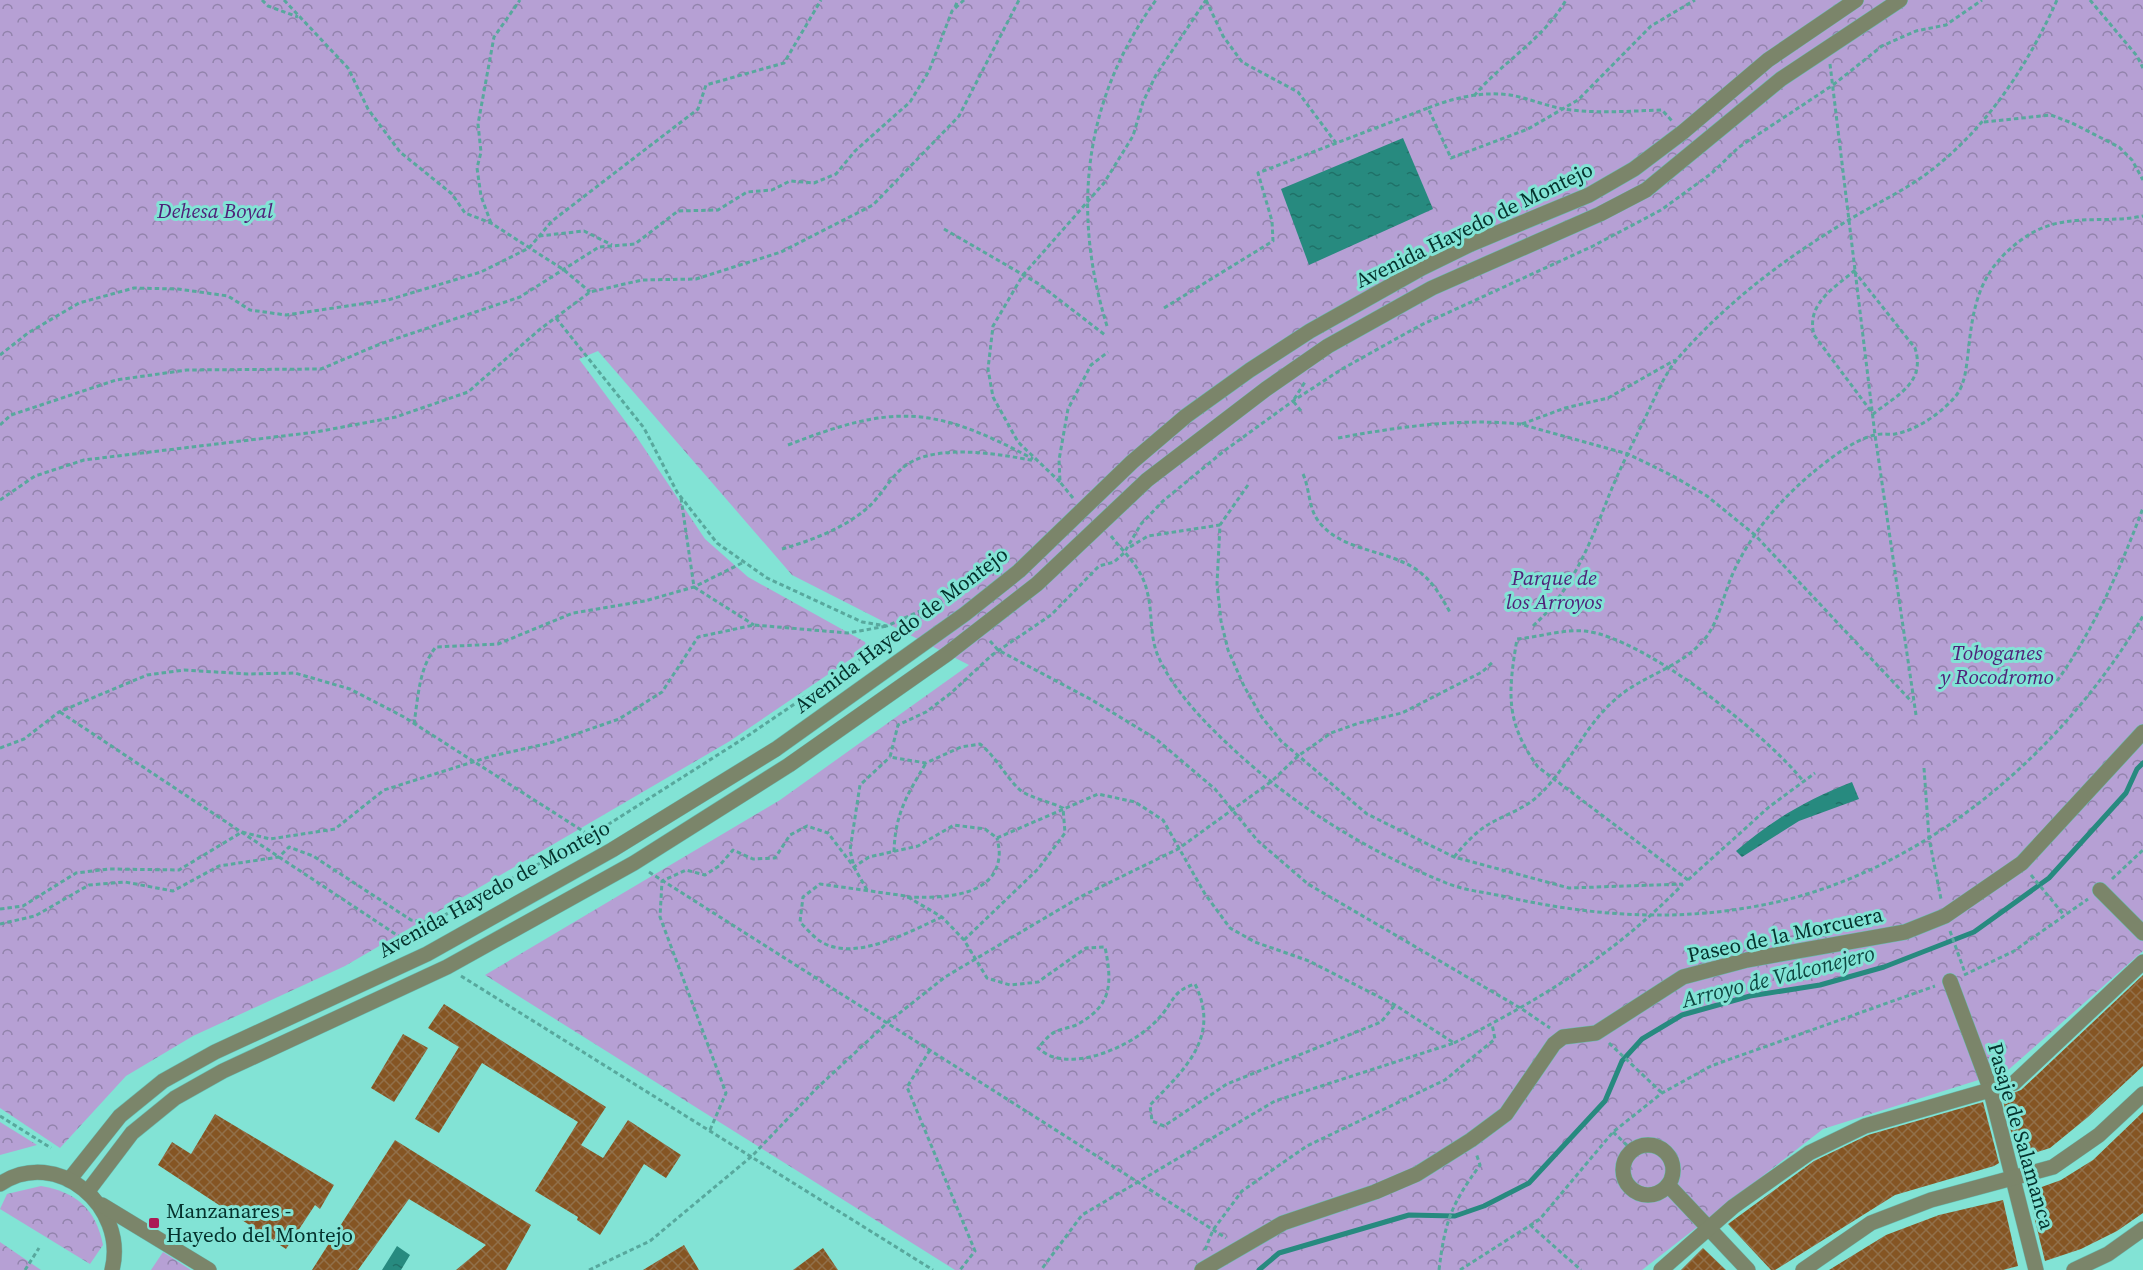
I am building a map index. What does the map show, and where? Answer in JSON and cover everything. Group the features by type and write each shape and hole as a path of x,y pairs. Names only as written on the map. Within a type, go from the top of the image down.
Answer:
{"street":[{"name":"Avenida Hayedo de Montejo","path":"69,1180 120,1116 163,1080 215,1052 427,954 612,850 776,749 938,635 1018,571 1132,462 1186,416 1310,331 1431,263 1589,195 1634,169 1683,132 1768,60 1856,0"},
{"path":"88,1191 132,1134 175,1098 223,1071 447,967 634,863 789,765 947,654 1037,584 1147,480 1203,435 1328,346 1432,288 1600,214 1646,190 1780,79 1900,0"},
{"name":"Paseo de la Morcuera","path":"1563,1037 1596,1033 1683,977 1747,960 1905,932 1945,916 2022,863 2143,732"},
{"path":"2100,890 2143,933"},
{"path":"1661,1270 1734,1206 1809,1153 1865,1126 1990,1088 2014,1083 2143,962"},
{"path":"397,968 404,973 405,986"},
{"name":"Pasaje de Salamanca","path":"1950,981 1990,1088 2036,1270"},
{"path":"1201,1265 1240,1248 1282,1223 1375,1192 1418,1174 1506,1114 1554,1044 1563,1037"},
{"path":"1803,1270 1871,1223 1931,1200 2053,1167 2099,1135 2143,1094"},
{"path":"1647,1144 1663,1149 1669,1154 1674,1170 1668,1185 1654,1195 1645,1195 1630,1188 1622,1173 1623,1164 1632,1150 1647,1144"},
{"path":"0,1184 25,1174 47,1174 69,1180 88,1191 100,1204 209,1270"},
{"path":"1668,1185 1748,1270"},
{"path":"100,1204 113,1232 115,1247 112,1270"},
{"path":"2074,1270 2108,1254 2143,1229"}],"path":[{"path":"262,0 268,6 299,18"},
{"path":"284,0 348,68 368,109 400,152 452,194 465,213 491,223 564,270 590,292"},
{"path":"491,223 481,196 477,168 481,152 478,124 494,37 520,0"},
{"path":"0,355 28,333 80,303 134,288 178,289 228,296 250,310 286,315 387,300 438,287 481,272 529,248 552,221 698,109 705,85 784,63 820,0"},
{"path":"0,425 11,416 116,380 187,370 321,369 380,344 520,297 599,248 634,244 678,211 718,210 747,192 772,190 790,181 814,183 836,174 855,151 910,102 929,71 958,0"},
{"path":"955,8 964,0"},
{"path":"0,500 35,476 84,460 316,432 396,417 468,392 590,292 642,280 696,279 781,252 873,205 959,116 1019,0"},
{"path":"1107,326 1091,258 1087,170 1105,93 1129,39 1156,0"},
{"path":"1084,508 1018,442 993,397 988,369 993,326 1023,275 1104,183 1132,136 1156,75 1180,34 1206,0 1223,36 1242,62 1298,92 1336,143"},
{"path":"1473,96 1532,43 1556,18 1566,0"},
{"path":"1428,108 1451,158 1528,129 1578,100 1651,26 1695,0"},
{"path":"1124,553 1141,524 1163,501 1224,451 1342,369 1419,327 1593,246 1661,210 1713,173 1739,147 1833,85 1882,46 1916,31 1946,25 1982,0"},
{"path":"1533,626 1570,579 1593,540 1628,454 1664,378 1678,358 1732,302 1803,248 1925,175 1982,122 2008,90 2043,32 2057,0"},
{"path":"2090,0 2137,56 2143,68"},
{"path":"1827,47 1875,435 1912,702 1916,715"},
{"path":"1164,308 1273,241 1272,221 1258,173 1449,100 1473,96 1509,95 1563,109 1620,112 1662,110 1683,132"},
{"path":"1982,122 2051,115 2119,147 2132,160 2143,180"},
{"path":"1454,857 1468,839 1488,824 1536,798 1556,779 1587,729 1604,710 1636,683 1690,653 1702,642 1712,628 1734,570 1755,535 1772,513 1811,474 1850,447 1875,435 1896,434 1917,426 1937,414 1956,395 1966,374 1975,304 1984,277 2021,239 2044,226 2069,219 2143,216"},
{"path":"944,230 1064,301 1105,335"},
{"path":"539,236 584,231 614,246"},
{"path":"1854,271 1916,348 1918,358 1917,375 1911,384 1873,414"},
{"path":"1854,271 1821,299 1813,310 1811,323 1814,335 1873,414"},
{"path":"556,318 644,428 681,496 717,543 767,578 862,621 887,626"},
{"path":"1060,482 1059,460 1068,409 1091,365 1108,352"},
{"path":"1520,424 1565,408 1608,398 1678,358"},
{"path":"788,445 863,419 894,416 932,417 985,433 1037,461"},
{"path":"1338,438 1427,424 1520,424 1628,454 1707,496 1755,535 1912,702"},
{"path":"782,549 808,542 866,510 894,475 914,461 944,454 981,453 1037,461"},
{"path":"1304,474 1312,508 1319,522 1346,543 1392,557 1416,569 1435,588 1451,614"},
{"path":"1248,485 1220,525 1217,584 1228,650 1261,716 1298,756 1367,814 1454,857 1569,888 1683,884"},
{"path":"681,496 694,587"},
{"path":"2057,681 2081,647 2124,559 2143,508"},
{"path":"1099,525 1141,573 1147,589 1150,629 1158,655 1170,678 1192,706 1232,748 1346,836 1447,884 1563,910 1677,917 1778,902 1843,880 1906,852 1982,803 2037,753 2096,688 2143,616"},
{"path":"854,867 850,850 860,785 890,757 898,725 926,711 951,693 998,650 1051,615 1099,566 1114,562 1135,543 1148,536 1220,525"},
{"path":"414,724 421,679 429,656 436,647 498,644 573,614 645,601 694,587 744,562"},
{"path":"694,587 754,624"},
{"path":"0,909 23,906 76,873 109,869 178,870 242,832 270,839 335,829 384,790 474,762 550,743 619,719 662,692 698,637 754,624 848,633 887,626 951,597 749,735 590,836 432,922 411,920 313,856 289,847 279,857 219,866 173,891 124,882 89,885 35,916 0,924"},
{"path":"1688,880 1538,767 1515,729 1510,686 1518,639 1586,631 1636,648 1718,704 1790,764 1804,782"},
{"path":"998,650 1092,700 1156,739 1215,789 1258,841 1308,884 1522,1009 1563,1037"},
{"path":"589,1270 650,1240 752,1156 817,1088 887,1023 945,977 1082,896 1178,849 1234,810 1272,781 1298,756 1331,733 1359,723 1402,713 1482,672 1494,661"},
{"path":"0,748 24,739 59,712 147,675 184,670 248,674 295,673 350,689 414,724 612,850"},
{"path":"59,712 427,954"},
{"path":"890,757 926,763 961,747 980,744 996,758 1007,776 1023,792 1063,808"},
{"path":"894,852 894,829 901,806 926,763"},
{"path":"1924,768 1929,837 1945,916 1965,975"},
{"path":"1041,1270 1082,1215 1275,1101 1454,1043 1522,1009 1602,957 1653,915 1683,884 1769,807 1815,773"},
{"path":"997,838 1098,794 1135,802 1163,820 1205,894 1230,928 1255,942 1309,961 1395,1005 1454,1043"},
{"path":"964,940 1038,869 1059,842 1065,833 1063,808"},
{"path":"854,867 869,857 918,846 954,825 984,829 997,838 999,858 990,877 969,892 943,898 906,897 820,884 803,897 800,922 818,940 849,949 887,941 942,917"},
{"path":"662,881 686,870 705,874 719,866 733,850 753,859 776,858 790,835 807,826 828,833 854,867 867,890"},
{"path":"1460,1270 1540,1219 1613,1132 1662,1093 1711,1066 1950,981 2014,951 2100,890 2143,850"},
{"path":"634,863 1138,1180 1240,1248"},
{"path":"2022,863 2064,915"},
{"path":"662,881 660,917 726,1093 710,1130"},
{"path":"906,897 942,917 964,940 987,978 1010,985 1038,982 1086,948 1105,947 1110,971 1108,995 1096,1012 1076,1025 1053,1032 1038,1048 1054,1058 1083,1057 1117,1049 1143,1034 1161,1017 1179,989 1195,984 1203,1000 1206,1025 1195,1052 1176,1078 1150,1105 1152,1121 1164,1126 1227,1084 1381,1022 1395,1005"},
{"path":"447,967 933,1270"},
{"path":"1201,1265 1213,1230 1242,1191 1307,1146 1445,1080 1495,1039 1492,1024"},
{"path":"1615,1047 1662,1093"},
{"path":"930,1050 907,1087 975,1251 960,1270"},
{"path":"0,1116 51,1148"},
{"path":"1613,1132 1632,1150"},
{"path":"1439,1270 1443,1234 1456,1197 1480,1165 1471,1140"},
{"path":"1530,1225 1581,1270"},
{"path":"25,1270 39,1248"}],"green space":[{"name":"Parque de los Arroyos","path":"0,0 2143,0 2143,951 2007,1071 1823,1129 1642,1270 955,1270 485,975 780,800 969,665 792,575 598,351 579,359 634,433 705,539 748,577 865,642 867,648 730,741 345,966 193,1036 126,1076 60,1148 0,1108"},
{"path":"0,1122 37,1145 0,1155"},
{"path":"41,1186 74,1198 90,1212 100,1232 103,1245 90,1264 0,1209 7,1194"},
{"path":"0,1242 41,1270 0,1270"},
{"path":"163,1252 191,1270 151,1270"}],"water":[{"path":"1403,138 1433,209 1309,265 1281,189"},
{"path":"1852,782 1859,799 1799,821 1742,857 1736,851 1791,811"},
{"path":"397,1246 410,1255 401,1270 382,1270"}],"building":[{"path":"2143,975 2143,1066 2088,1117 2050,1148 2018,1158 2002,1097 2021,1090"},
{"path":"444,1004 606,1107 581,1145 603,1158 628,1120 681,1155 666,1178 644,1164 600,1235 577,1220 578,1217 535,1191 578,1122 482,1063 439,1133 415,1119 459,1047 428,1028"},
{"path":"403,1034 428,1048 394,1102 371,1088"},
{"path":"1983,1102 1999,1163 1994,1166 1895,1195 1775,1270 1771,1270 1728,1224 1814,1161 1868,1135"},
{"path":"2143,1112 2143,1213 2117,1231 2081,1249 2045,1261 2028,1192 2061,1180 2093,1160"},
{"path":"215,1114 334,1185 320,1209 315,1205 286,1249 158,1165 172,1142 191,1154"},
{"path":"395,1140 531,1225 506,1270 456,1270 486,1245 409,1199 358,1270 312,1270"},
{"path":"2003,1200 2018,1266 2003,1270 1829,1270 1886,1235 1939,1215"},
{"path":"684,1245 699,1270 643,1270"},
{"path":"823,1248 838,1270 793,1270"},
{"path":"1703,1248 1726,1270 1681,1270"}],"waterway":[{"name":"Arroyo de Valconejero","path":"1259,1270 1279,1253 1409,1215 1455,1216 1484,1206 1529,1183 1605,1101 1622,1061 1642,1039 1682,1015 1750,996 1820,985 1884,967 1974,932 2049,878 2126,793 2137,769 2143,763"}],"place":[{"name":"Manzanares - Hayedo del Montejo","path":"154,1223"}],"park label":[{"name":"Dehesa Boyal","path":"215,211"},
{"name":"Toboganes y Rocodromo","path":"1997,665"}]}
